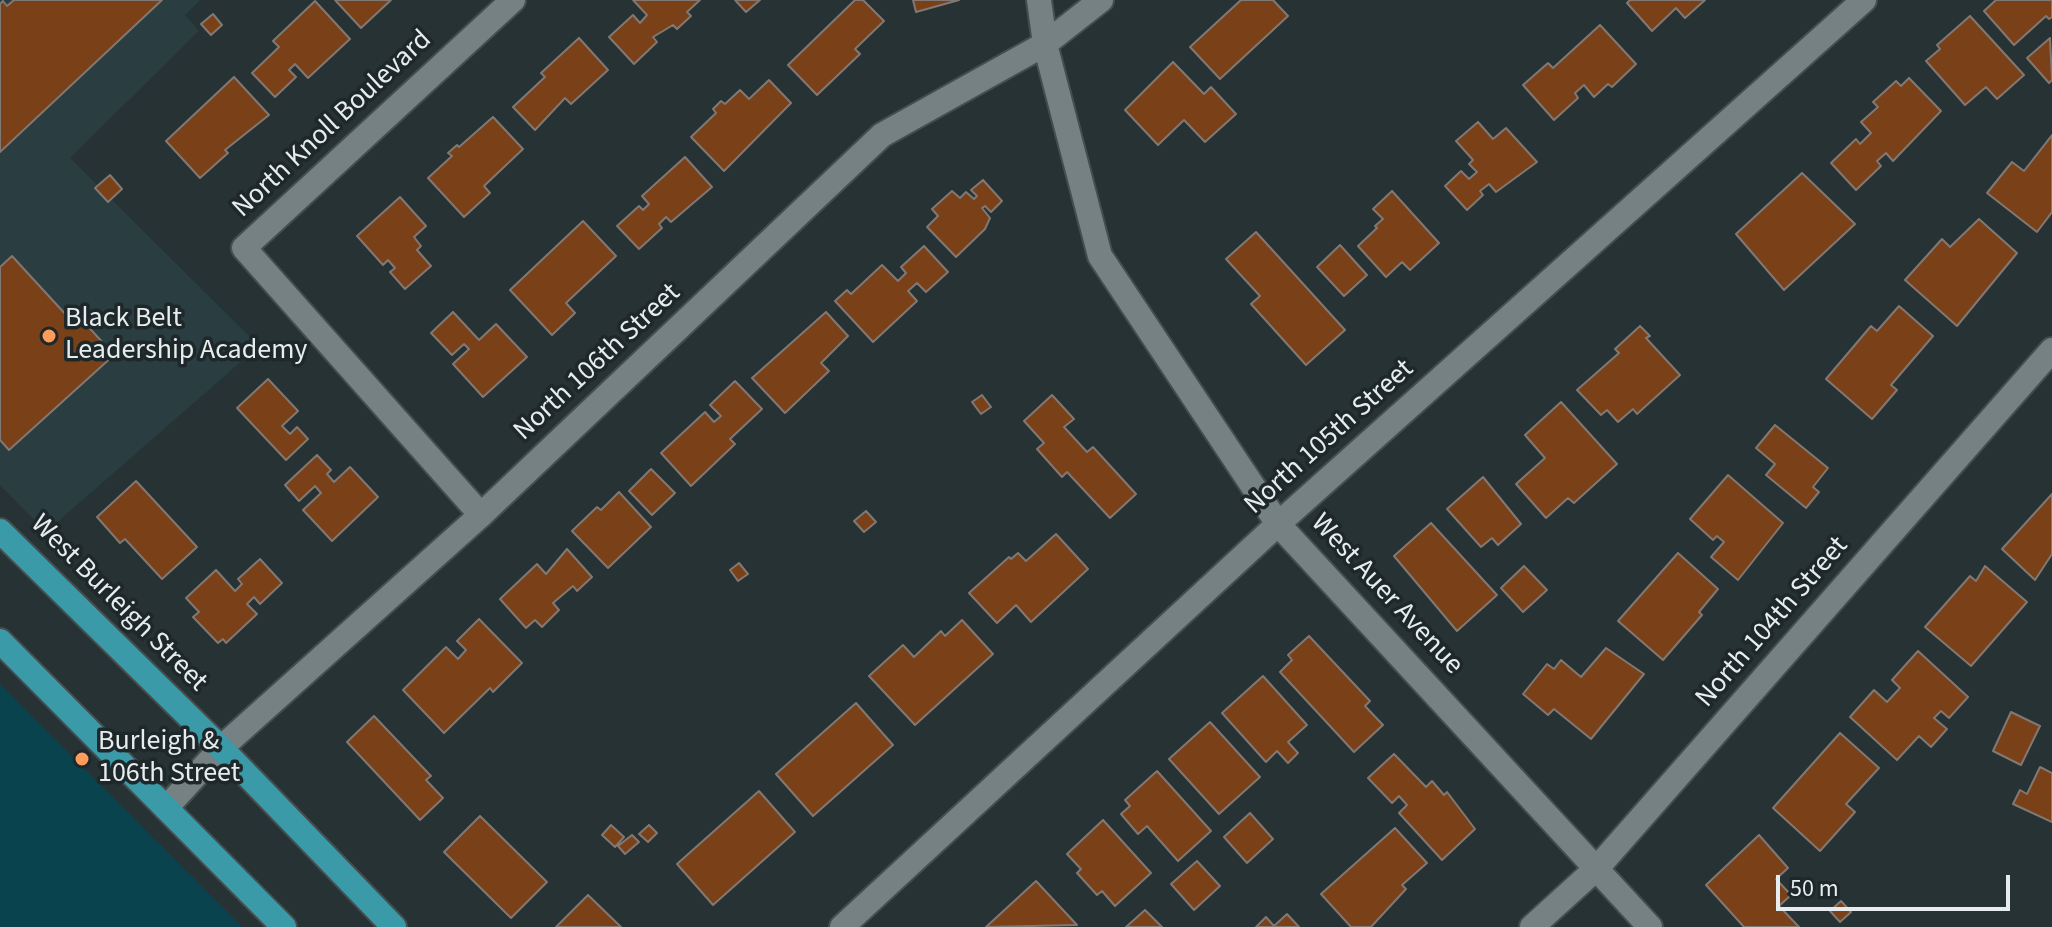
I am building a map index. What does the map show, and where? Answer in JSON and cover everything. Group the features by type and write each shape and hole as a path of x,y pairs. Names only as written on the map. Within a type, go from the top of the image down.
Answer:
{"main road":[{"name":"West Burleigh Street","path":"0,531 221,748 394,927"},
{"path":"0,641 284,927"}],"street":[{"name":"North Knoll Boulevard","path":"481,515 244,248 513,0"},
{"name":"West Auer Avenue","path":"1039,0 1045,44 1100,256 1278,524 1598,867 1650,927"},
{"name":"North 106th Street","path":"166,808 221,748 481,515 882,135 1045,44 1101,0"},
{"name":"North 105th Street","path":"842,927 1278,524 1864,0"},
{"name":"North 104th Street","path":"1532,927 1598,867 2052,350"}],"shaded area":[{"path":"0,0 200,0 185,15 199,31 70,158 259,346 46,532 0,485"},
{"path":"0,684 242,927 0,927"}],"building":[{"path":"14,0 162,0 0,152 0,4 3,1 7,6"},
{"path":"335,0 391,0 361,28"},
{"path":"633,0 700,0 687,12 691,16 677,29 673,25 653,37 657,42 634,64 609,37 633,15 640,23 647,15"},
{"path":"735,0 760,0 746,12"},
{"path":"855,0 863,0 884,21 855,49 860,54 817,95 788,65"},
{"path":"913,0 959,0 916,12"},
{"path":"1241,0 1273,0 1288,16 1220,79 1190,47"},
{"path":"1630,0 1705,0 1685,18 1676,8 1652,31 1627,3"},
{"path":"1996,0 2052,0 2052,17 2049,19 2046,16 2014,45 1984,11"},
{"path":"315,1 350,39 308,78 295,64 289,70 296,77 275,97 252,73 279,47 273,41"},
{"path":"213,14 222,25 211,35 201,24"},
{"path":"1970,16 2024,75 1997,99 1986,87 1965,105 1926,61 1940,49 1937,45"},
{"path":"1600,25 1636,64 1612,87 1608,84 1594,97 1584,85 1575,93 1578,98 1554,120 1523,85 1548,63 1553,68"},
{"path":"579,38 608,70 571,104 565,98 535,130 513,107 545,77 541,73"},
{"path":"2050,38 2052,80 2049,83 2027,58"},
{"path":"1173,62 1204,94 1211,87 1236,114 1205,142 1184,120 1158,145 1125,110"},
{"path":"234,77 269,115 225,150 228,153 200,178 166,141"},
{"path":"1909,78 1941,111 1893,161 1886,153 1877,161 1881,166 1856,190 1831,163 1856,139 1860,144 1871,133 1861,122 1878,107 1873,102 1896,81 1901,86"},
{"path":"769,80 791,103 724,171 691,137 716,113 713,109 721,101 725,104 740,90 749,99"},
{"path":"493,117 523,149 484,186 490,193 464,217 428,178 452,156 448,153"},
{"path":"1478,122 1493,139 1506,128 1537,162 1496,192 1489,184 1480,191 1483,195 1467,210 1445,186 1461,171 1469,179 1477,172 1469,164 1473,160 1456,141"},
{"path":"2052,135 2052,212 2037,232 1987,193 2012,162 2024,171"},
{"path":"685,157 712,187 671,222 666,217 659,224 662,228 639,249 617,226 639,206 643,210 649,204 642,196"},
{"path":"1802,173 1855,224 1784,290 1736,234"},
{"path":"110,175 122,189 108,202 95,188"},
{"path":"983,180 1002,201 991,212 985,206 982,208 990,218 985,229 956,257 927,227 938,216 932,209 952,191 960,198 966,192 974,199 977,196 971,190"},
{"path":"1392,191 1439,243 1410,270 1402,262 1386,277 1358,246 1383,219 1373,209"},
{"path":"400,197 426,226 414,237 421,246 417,250 431,266 405,289 390,272 395,268 388,260 383,265 357,236"},
{"path":"1979,219 2017,253 1957,326 1905,280 1942,239 1950,247"},
{"path":"583,221 616,256 566,303 575,313 552,335 510,290"},
{"path":"1256,232 1345,330 1306,365 1251,304 1260,296 1226,259"},
{"path":"1340,245 1367,275 1344,296 1317,267"},
{"path":"924,246 948,272 926,292 917,283 908,291 917,301 873,342 835,301 847,290 851,294 882,265 898,281 906,273 901,267"},
{"name":"Black Belt Leadership Academy","path":"12,256 68,317 74,311 114,355 9,450 0,440 0,267"},
{"path":"1899,306 1933,336 1891,385 1897,390 1872,419 1826,379 1871,326 1877,331"},
{"path":"453,312 479,340 496,324 527,357 483,397 453,364 469,349 464,344 452,355 431,333"},
{"path":"826,312 848,336 821,363 829,371 785,413 752,378"},
{"path":"1640,326 1650,336 1646,338 1680,375 1637,414 1633,409 1618,422 1607,410 1601,415 1577,390 1619,353 1615,349"},
{"path":"268,379 298,411 282,426 290,434 297,427 308,439 286,460 237,408"},
{"path":"735,381 762,409 730,439 735,444 691,486 661,453 705,412 714,422 721,416 710,405"},
{"path":"982,395 991,407 981,414 972,402"},
{"path":"1052,395 1074,419 1064,427 1087,452 1093,447 1136,494 1110,518 1067,472 1062,477 1037,449 1044,443 1024,421"},
{"path":"1561,402 1617,464 1574,503 1568,498 1546,518 1516,484 1545,458 1525,435"},
{"path":"1775,425 1828,468 1813,487 1819,492 1806,508 1766,475 1775,464 1756,448"},
{"path":"317,455 331,470 327,474 334,482 350,467 378,497 332,541 303,510 321,493 315,486 299,501 285,485"},
{"path":"651,469 675,493 652,515 629,491"},
{"path":"1728,475 1783,523 1738,580 1711,557 1724,542 1717,536 1713,540 1690,519"},
{"path":"1483,477 1521,524 1498,545 1492,538 1481,547 1447,509"},
{"path":"136,481 197,547 162,579 125,539 120,543 97,517"},
{"path":"619,492 651,527 608,568 572,531 597,507 601,510"},
{"path":"2052,494 2052,554 2035,580 2002,549"},
{"path":"866,511 876,522 864,532 854,521"},
{"path":"1431,523 1497,595 1457,631 1394,556"},
{"path":"1056,534 1088,569 1031,622 1016,605 997,623 969,593 1009,557 1011,559 1018,553 1026,561"},
{"path":"567,549 592,577 577,591 573,586 553,603 559,610 542,627 535,620 526,628 500,599 537,564 546,574"},
{"path":"1678,553 1718,589 1699,612 1702,615 1663,660 1618,621"},
{"path":"260,559 282,583 260,604 254,597 247,604 257,614 226,643 223,639 218,643 193,617 199,612 186,598 216,570 235,591 242,584 238,579"},
{"path":"739,563 748,574 738,581 730,570"},
{"path":"1524,566 1547,590 1523,612 1501,588"},
{"path":"1985,566 2027,602 1971,666 1925,627 1970,576 1976,581"},
{"path":"479,619 522,663 493,692 490,688 444,733 403,690 446,647 458,659 466,650 457,641"},
{"path":"962,620 993,654 915,725 869,676 903,645 914,657 941,631 945,636"},
{"path":"1309,636 1370,701 1365,706 1383,725 1354,752 1280,672 1292,660 1288,655"},
{"path":"1606,648 1644,674 1591,739 1554,709 1548,715 1523,694 1547,664 1554,669 1561,660 1581,677"},
{"path":"1918,651 1968,697 1949,718 1941,711 1934,718 1947,729 1931,747 1919,736 1897,760 1850,717 1874,690 1887,702 1900,688 1892,680"},
{"path":"1263,676 1307,725 1288,742 1298,753 1288,763 1277,751 1266,762 1222,713"},
{"path":"856,703 893,745 813,816 776,774"},
{"path":"2011,712 2040,726 2021,765 1993,751"},
{"path":"374,716 431,776 426,780 443,798 420,820 347,742"},
{"path":"1210,722 1260,777 1219,814 1169,759"},
{"path":"1840,733 1879,768 1846,804 1855,812 1820,851 1773,808"},
{"path":"1394,754 1426,787 1432,781 1444,795 1447,792 1475,829 1442,860 1399,813 1407,805 1399,796 1392,803 1368,778"},
{"path":"2040,767 2052,773 2052,822 2013,804 2020,790 2027,794"},
{"path":"1157,771 1211,831 1178,861 1147,826 1138,834 1121,814 1130,806 1125,800"},
{"path":"759,791 795,832 713,905 677,864"},
{"path":"1250,813 1273,839 1247,863 1224,837"},
{"path":"480,816 547,882 511,918 444,852"},
{"path":"1103,820 1151,873 1115,906 1102,891 1097,895 1077,873 1081,869 1067,854"},
{"path":"611,825 624,837 615,847 602,835"},
{"path":"649,825 657,833 648,842 639,834"},
{"path":"1395,828 1427,863 1402,885 1406,889 1371,927 1351,927 1321,894"},
{"path":"632,835 639,842 625,854 618,846"},
{"path":"1759,835 1788,868 1776,879 1791,895 1779,906 1799,927 1744,927 1706,885"},
{"path":"1197,861 1220,886 1194,910 1171,884"},
{"path":"1036,881 1077,925 986,927"},
{"path":"588,895 621,927 556,927"},
{"path":"1841,901 1851,912 1840,922 1830,911"},
{"path":"1145,910 1162,927 1126,927"},
{"path":"1287,914 1299,927 1256,927 1266,917 1274,926"}],"place":[{"name":"Black Belt Leadership Academy","path":"49,336"},
{"name":"Burleigh & 106th Street","path":"82,759"}]}
